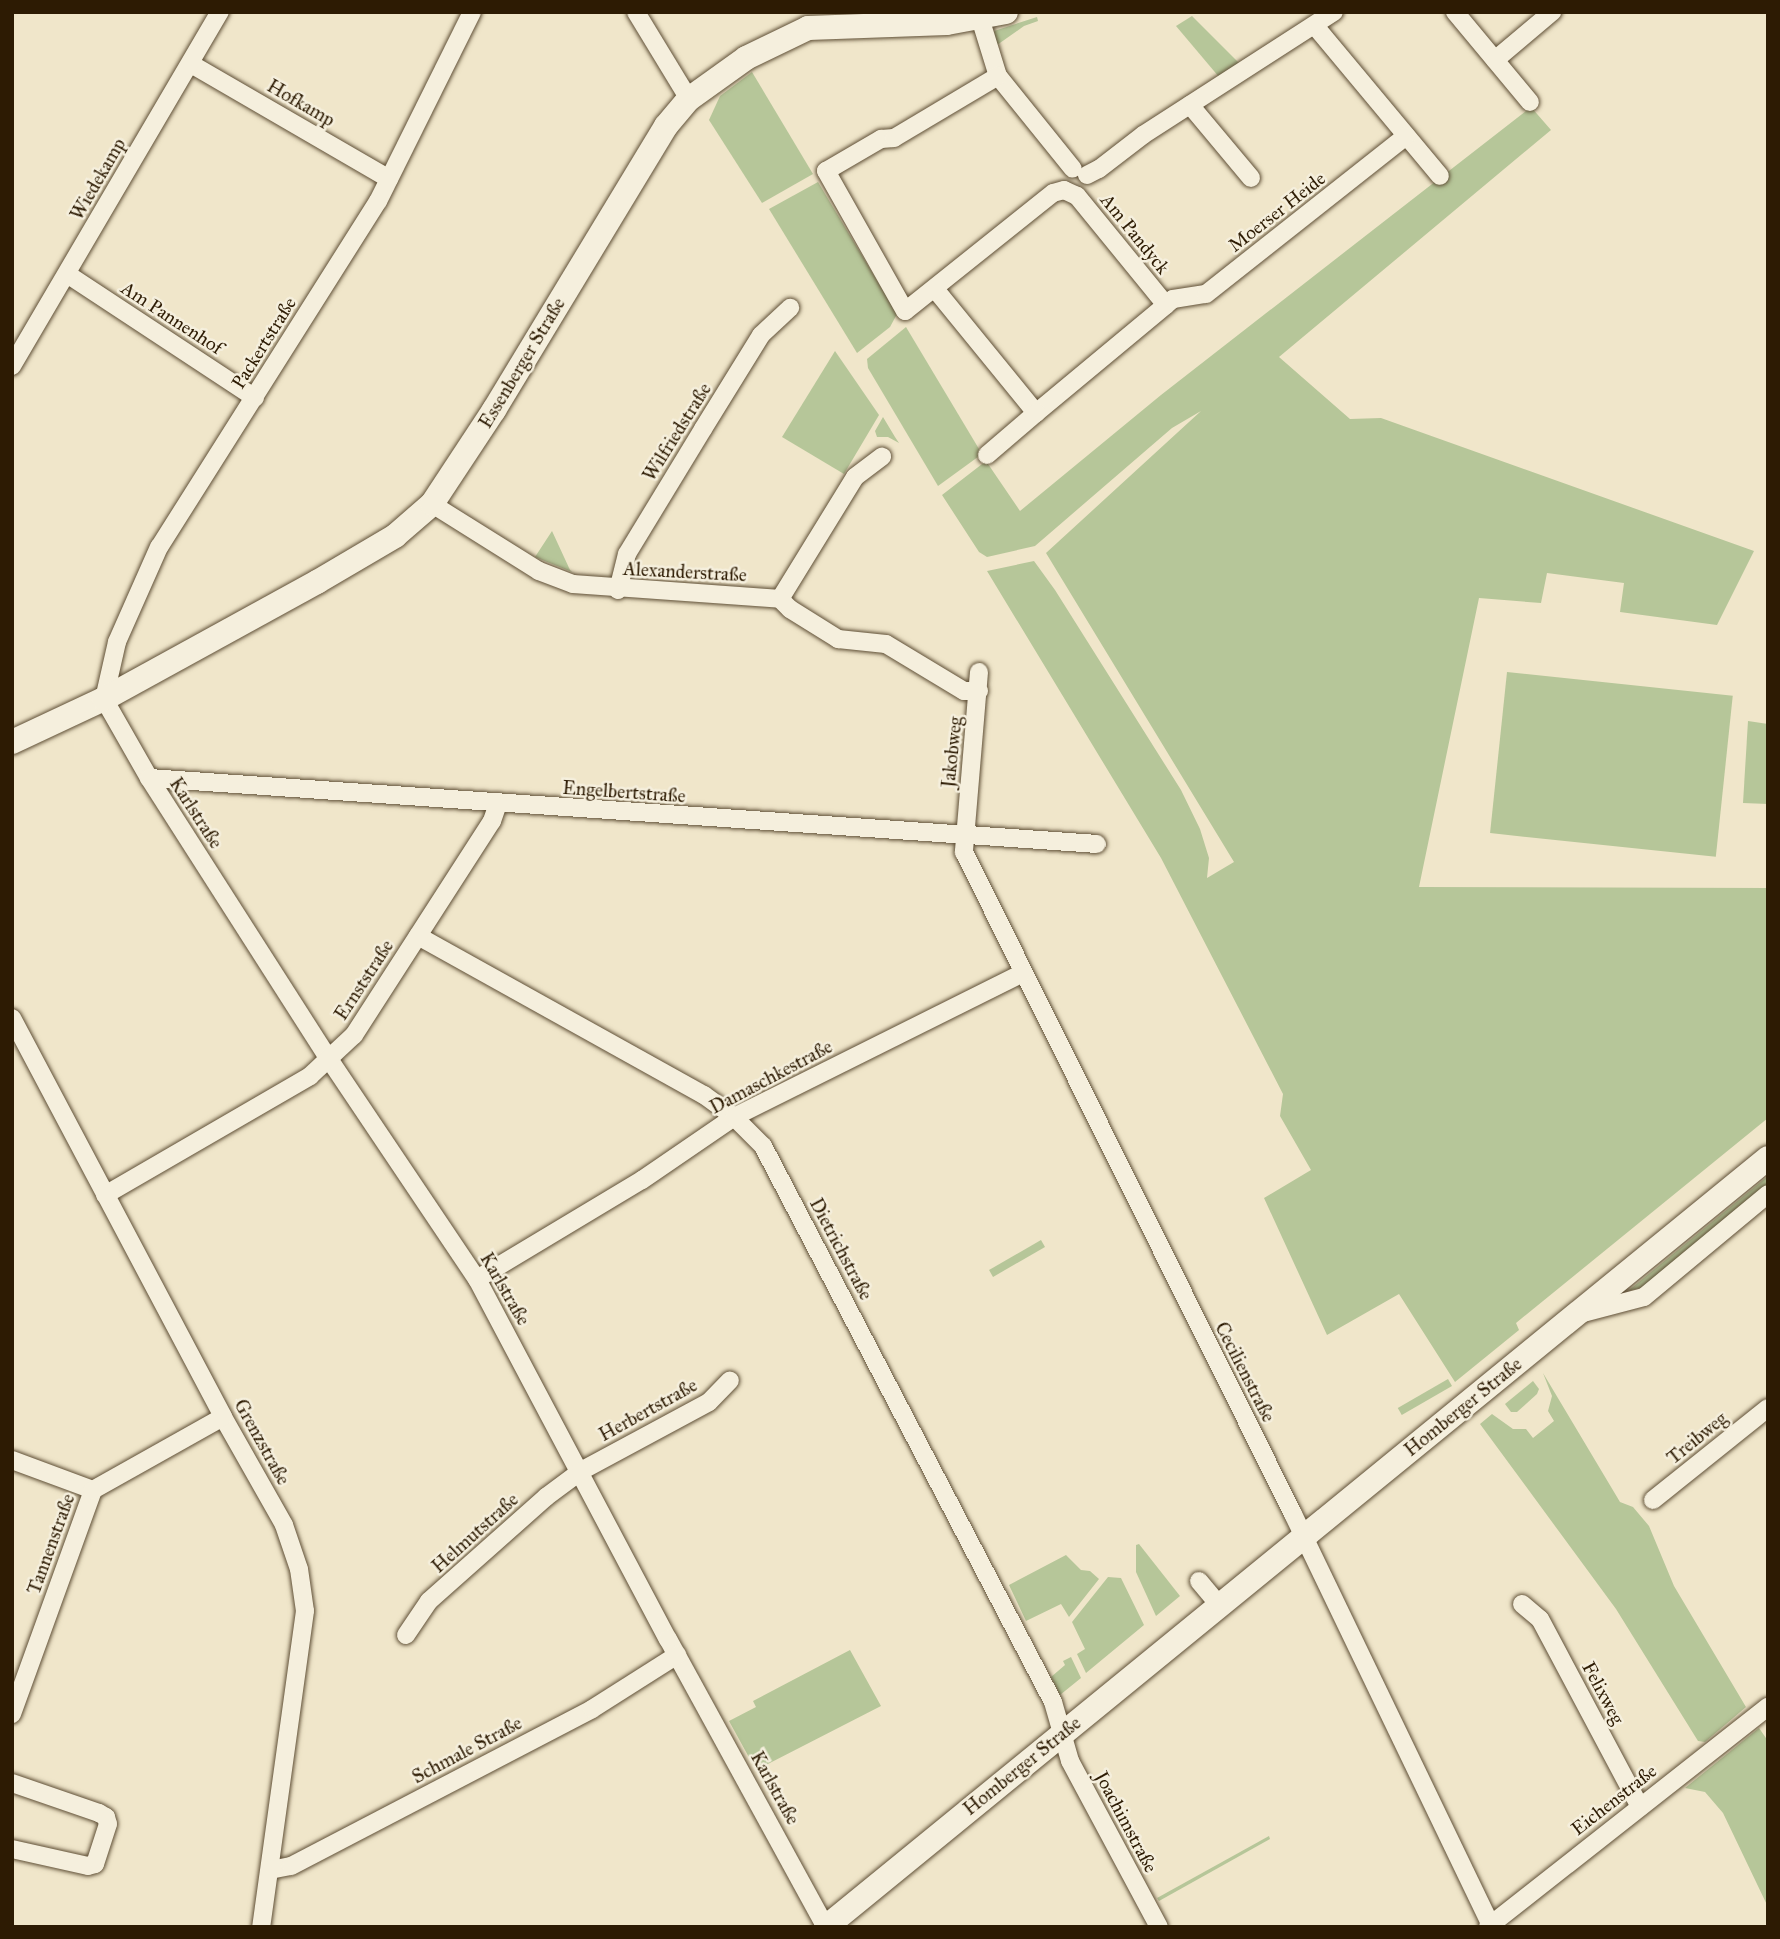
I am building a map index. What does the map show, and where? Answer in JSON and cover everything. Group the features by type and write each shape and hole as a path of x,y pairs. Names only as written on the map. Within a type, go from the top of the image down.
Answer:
{"street":[{"name":"Wiedekamp","path":"12,366 220,12"},
{"name":"Packertstraße","path":"104,699 117,642 159,547 389,179 472,12"},
{"path":"636,12 689,99"},
{"name":"Essenberger Straße","path":"12,742 104,699 395,536 432,504 503,394 666,126 689,99 746,58 808,28 913,25 1006,12"},
{"path":"1080,172 1334,12"},
{"path":"1455,12 1530,102"},
{"path":"1495,60 1552,12"},
{"path":"976,16 998,76 1087,181 1071,193 1053,193 936,289 905,311 826,172 881,139 894,138 998,76"},
{"path":"1314,26 1440,176"},
{"name":"Hofkamp","path":"191,64 389,179"},
{"path":"1190,105 1251,178"},
{"name":"Moerser Heide","path":"1166,305 1173,299 1206,294 1406,136"},
{"name":"Am Pandyck","path":"987,455 1166,305 1071,193"},
{"name":"Am Pannenhof","path":"67,274 254,398"},
{"path":"936,289 1036,413"},
{"name":"Wilfriedstraße","path":"618,590 627,554 660,499 761,335 790,308"},
{"path":"882,457 855,477 780,599 790,609 838,639 886,644 964,691 979,691"},
{"name":"Alexanderstraße","path":"432,504 539,571 573,584 618,590 780,599"},
{"name":"Jakobweg","path":"965,837 979,672"},
{"name":"Karlstraße","path":"104,699 149,778 329,1059 477,1279 582,1471 677,1655 826,1927"},
{"name":"Engelbertstraße","path":"149,778 965,837 1097,844"},
{"name":"Ernststraße","path":"105,1195 310,1076 354,1035 492,821 498,804"},
{"name":"Cecilienstraße","path":"965,837 964,852 1304,1537 1490,1926"},
{"name":"Dietrichstraße","path":"418,936 704,1095 734,1117 763,1146 1053,1702 1062,1734"},
{"name":"Damaschkestraße","path":"477,1279 642,1180 734,1117 1023,973"},
{"name":"Grenzstraße","path":"12,1018 223,1417 284,1524 299,1569 304,1611 261,1927"},
{"name":"Homberger Straße","path":"826,1927 1768,1158"},
{"name":"Homberger Straße","path":"1576,1314 1644,1297 1768,1194"},
{"name":"Herbertstraße","path":"582,1471 709,1402 730,1380"},
{"name":"Treibweg","path":"1653,1500 1768,1408"},
{"name":"Tannenstraße","path":"12,1714 93,1490 223,1417"},
{"path":"12,1460 93,1490"},
{"name":"Helmutstraße","path":"406,1635 429,1601 546,1497 582,1471"},
{"path":"1199,1581 1220,1606"},
{"name":"Felixweg","path":"1522,1604 1540,1619 1640,1807"},
{"name":"Schmale Straße","path":"270,1870 291,1866 592,1709 677,1655"},
{"name":"Eichenstraße","path":"1490,1926 1768,1707"},
{"name":"Joachimstraße","path":"1062,1734 1070,1761 1159,1927"},
{"path":"12,1783 99,1813 106,1817 108,1824 95,1864 88,1866 12,1849"}],"green space":[{"path":"1192,16 1240,64 1219,77 1176,26"},
{"path":"1037,17 1038,21 1024,26 997,45 994,31"},
{"path":"752,72 813,174 762,203 709,120 720,96"},
{"path":"1531,107 1551,130 1279,357 1350,419 1381,418 1754,551 1717,625 1620,612 1624,583 1547,573 1541,603 1479,598 1419,887 1768,888 1768,1118 1516,1323 1519,1330 1455,1382 1399,1294 1327,1335 1264,1198 1311,1170 1280,1116 1283,1094 1161,858 987,571 1034,561 1181,790 1200,829 1209,858 1207,878 1234,862 1046,553 1201,411 1172,428 1035,546 987,557 979,552 942,495 986,461 1020,511 1161,395"},
{"path":"818,182 897,314 890,327 857,353 769,209"},
{"path":"906,327 982,454 938,486 868,368 867,359"},
{"path":"835,351 879,415 844,474 782,437"},
{"path":"883,417 899,443 888,437 877,437 875,431"},
{"path":"552,531 570,570 572,572 535,557"},
{"path":"1507,672 1733,696 1716,857 1490,833"},
{"path":"1748,721 1768,724 1768,804 1743,803"},
{"path":"1768,1176 1768,1186 1644,1287 1628,1291"},
{"path":"1041,1240 1045,1247 993,1277 989,1270"},
{"path":"1543,1373 1620,1502 1633,1507 1649,1526 1674,1586 1746,1707 1705,1742 1698,1741 1616,1609 1480,1424 1492,1414 1513,1429 1526,1429 1533,1438 1554,1421 1548,1411 1552,1396"},
{"path":"1448,1379 1452,1386 1402,1415 1398,1408"},
{"path":"1533,1381 1539,1389 1537,1394 1517,1412 1511,1412 1505,1404"},
{"path":"1139,1544 1180,1596 1156,1616 1136,1572 1136,1545"},
{"path":"1066,1555 1081,1570 1090,1571 1099,1579 1069,1617 1061,1604 1026,1621 1009,1585"},
{"path":"1108,1577 1121,1578 1144,1625 1086,1673 1077,1654 1085,1649 1072,1622"},
{"path":"850,1650 881,1706 756,1770 729,1721 756,1707 753,1701"},
{"path":"1071,1657 1081,1678 1060,1695 1051,1677 1065,1665 1063,1661"},
{"path":"1759,1728 1768,1741 1768,1907 1723,1813 1705,1792 1685,1788"},
{"path":"1269,1836 1270,1839 1159,1901 1157,1898"}]}
